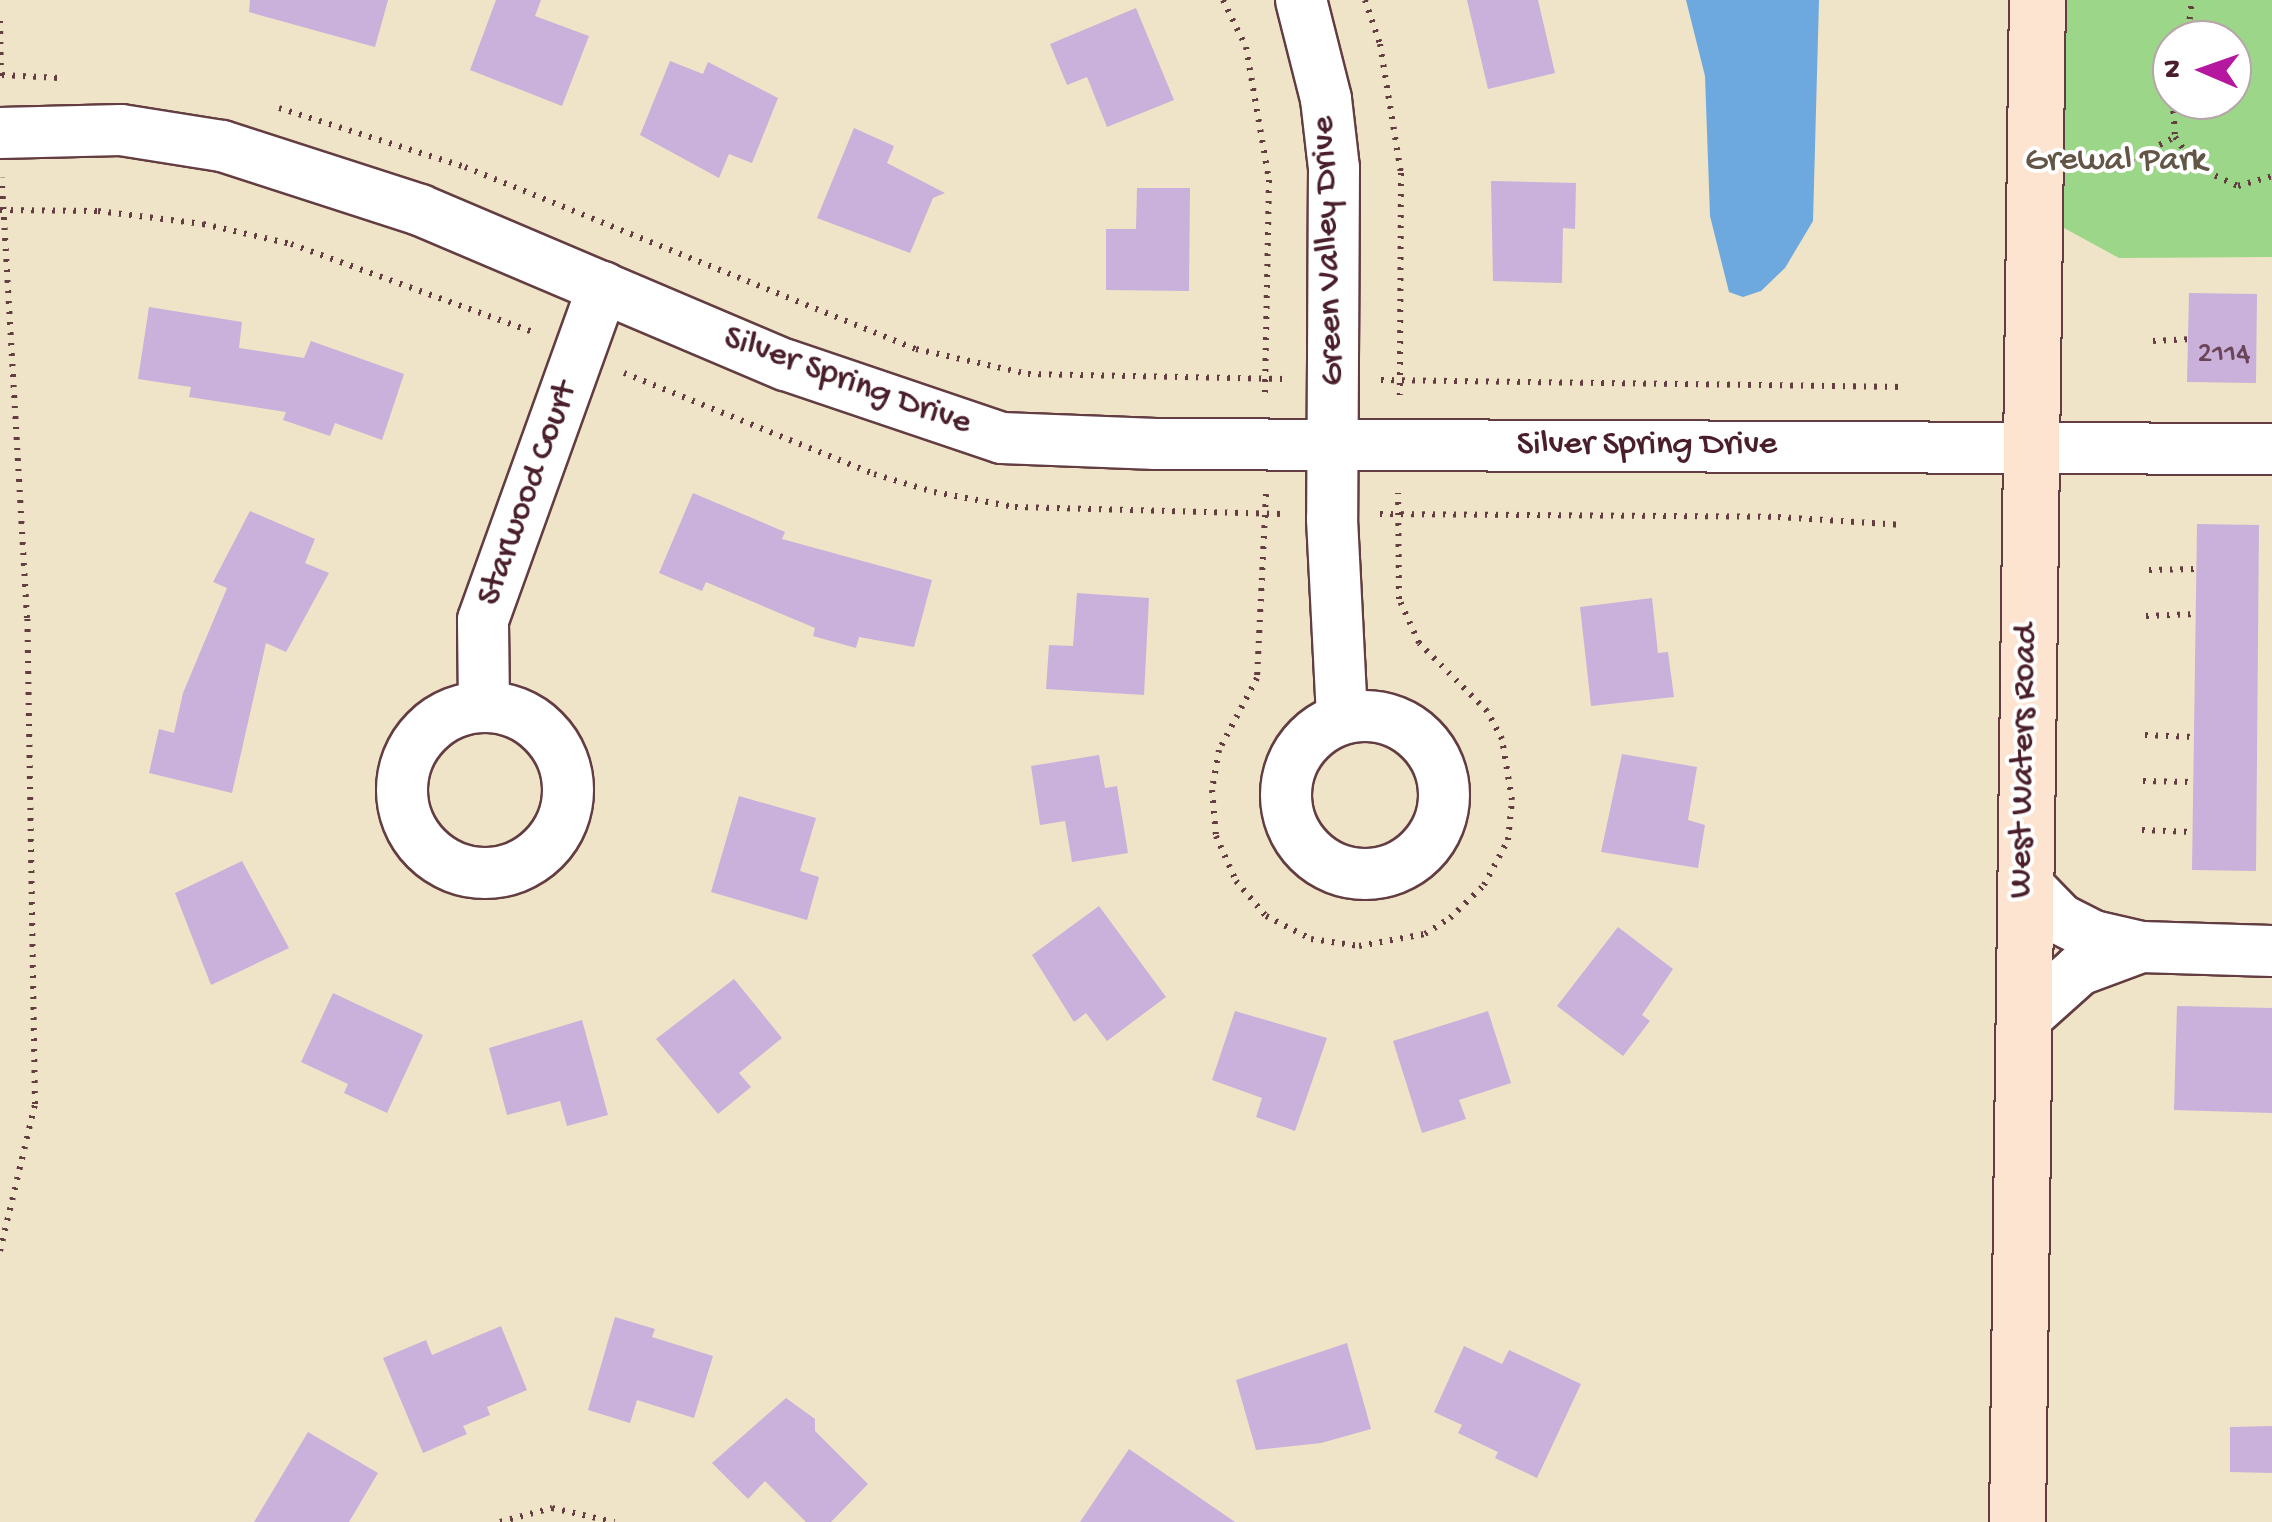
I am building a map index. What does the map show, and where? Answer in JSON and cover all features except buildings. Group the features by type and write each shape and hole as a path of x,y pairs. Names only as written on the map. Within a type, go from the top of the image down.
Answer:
{"street":[{"name":"Green Valley Drive","path":"1300,0 1326,99 1334,168 1334,631 1342,719"},
{"name":"West Waters Road","path":"2018,1522 2036,0"},
{"name":"Silver Spring Drive","path":"0,133 121,130 222,146 420,210 804,371 1002,438 2029,451 2272,449"},
{"name":"Starwood Court","path":"484,705 483,620 603,287"},
{"path":"2024,882 2060,918 2094,936 2140,947 2272,951"},
{"path":"2022,1021 2079,970 2140,947"}],"path":[{"path":"0,20 1,78 70,79"},
{"path":"261,104 465,167 916,349 1010,370 1089,378 1905,387"},
{"path":"2173,120 2174,137 2196,167 2218,180 2246,186 2272,176"},
{"path":"2114,169 2174,137"},
{"path":"0,1251 35,1104 27,618 4,198"},
{"path":"2153,341 2188,340"},
{"path":"2149,570 2196,569"},
{"path":"2146,616 2196,614"},
{"path":"2145,735 2194,737"},
{"path":"2143,781 2193,782"},
{"path":"2142,830 2192,832"},
{"path":"500,1522 552,1508 614,1522"}],"green space":[{"name":"Grewal Park","path":"2034,0 2272,0 2272,257 2119,258 2031,210"}],"water":[{"path":"1686,0 1819,0 1813,221 1785,268 1761,291 1743,297 1729,292 1710,216 1705,76"}]}
